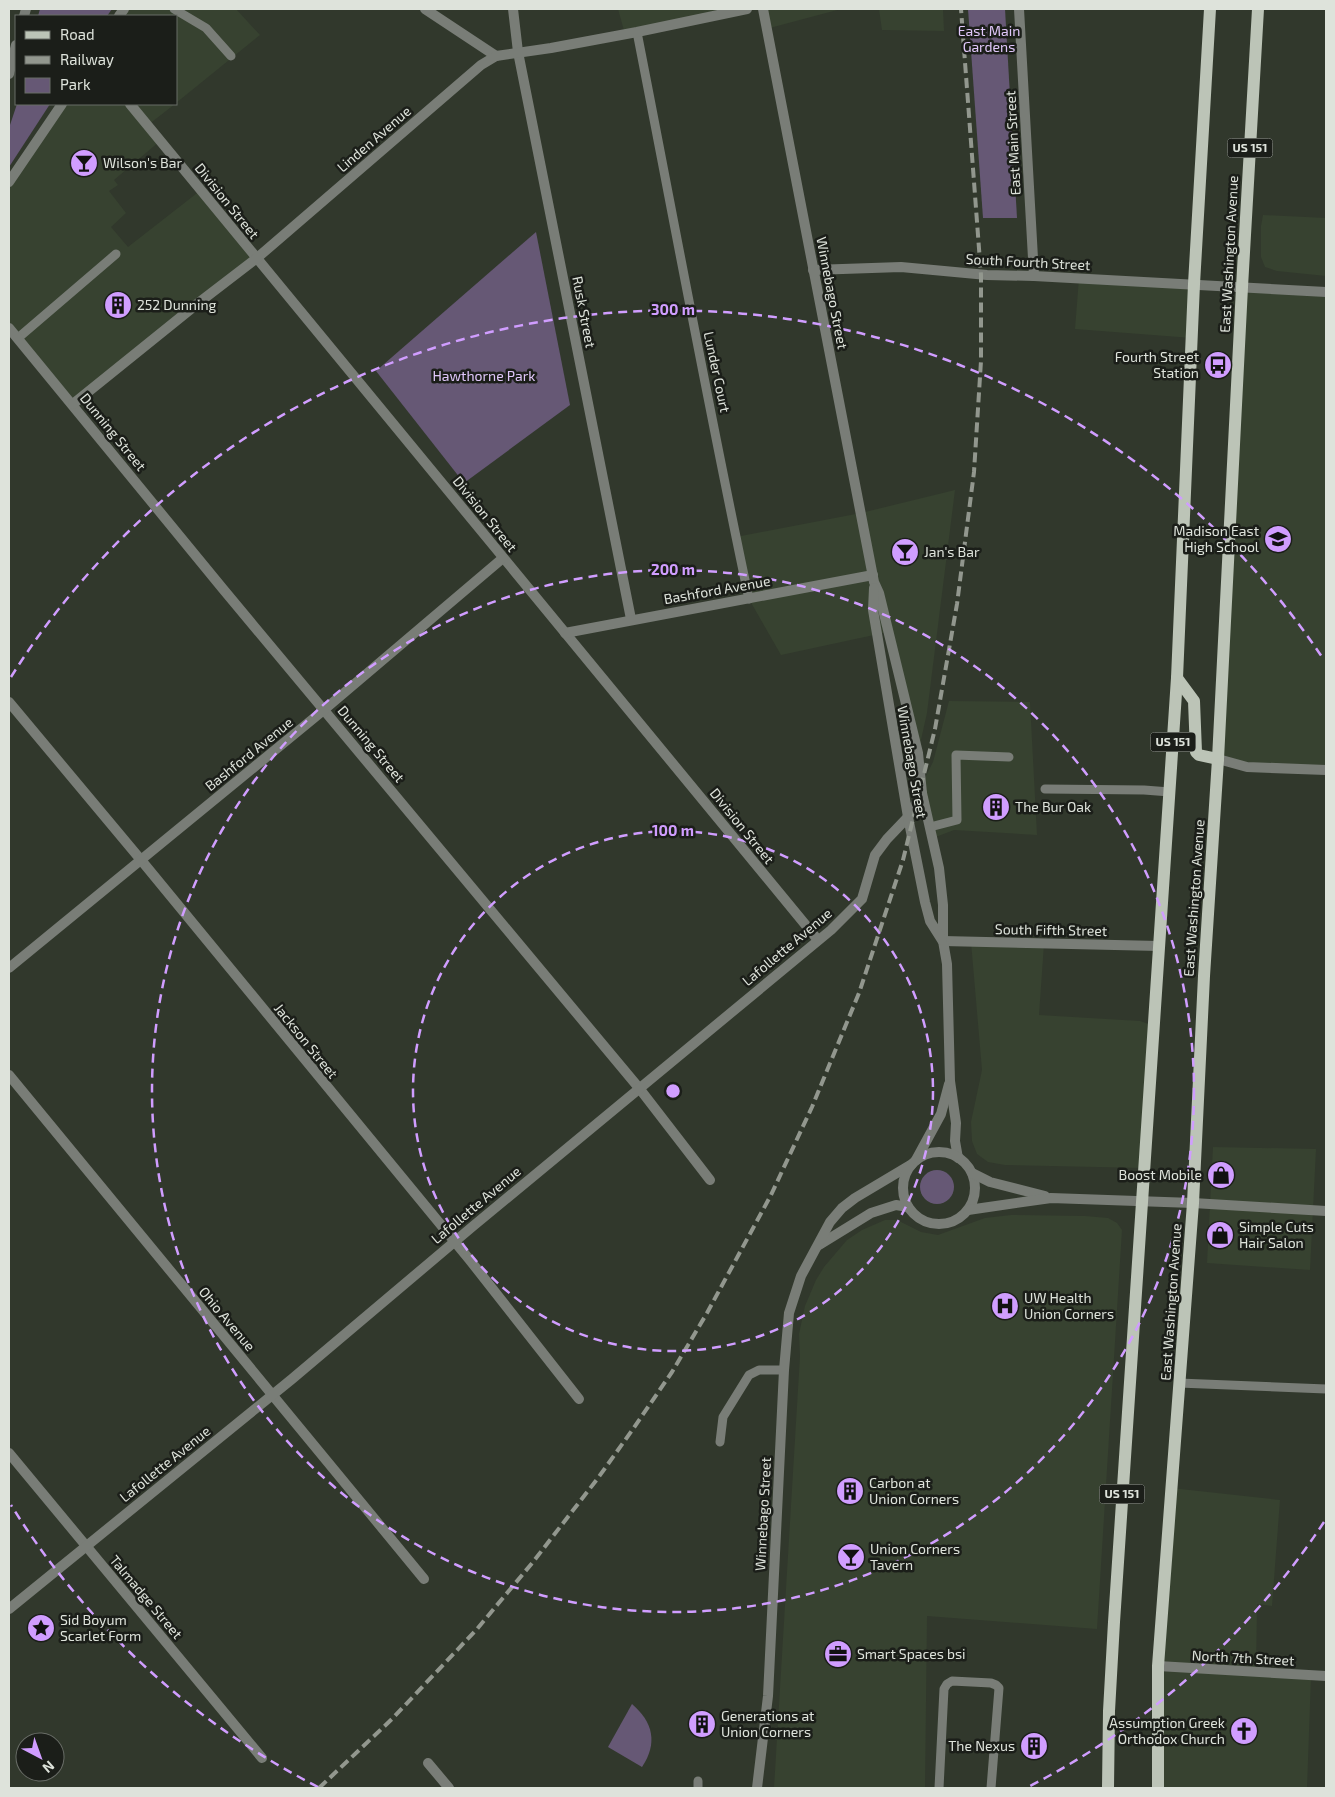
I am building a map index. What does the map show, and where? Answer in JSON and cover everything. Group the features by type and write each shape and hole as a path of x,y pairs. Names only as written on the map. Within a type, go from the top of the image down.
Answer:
{"main road":[{"name":"US 151","path":"1108,1788 1109,1711 1114,1622 1178,678 1194,284 1210,9"},
{"name":"East Washington Avenue","path":"1158,1788 1158,1666 1193,1203 1258,9"},
{"path":"1178,678 1194,701 1196,752 1199,755 1218,759"}],"street":[{"path":"425,9 496,56"},
{"name":"Rusk Street","path":"513,9 518,52 630,619"},
{"name":"Linden Avenue","path":"72,404 257,258 481,65 496,56 637,32 747,9"},
{"name":"Winnebago Street","path":"763,9 874,578 918,753 922,793 939,868 943,905 943,941 947,974 950,1081 956,1123 955,1141 958,1158"},
{"name":"East Main Street","path":"1019,9 1034,276"},
{"path":"9,74 15,49"},
{"path":"9,182 61,105"},
{"name":"Division Street","path":"131,105 818,940"},
{"name":"South Fourth Street","path":"813,270 901,267 987,275 1273,287 1326,292"},
{"name":"Dunning Street","path":"9,328 639,1088 710,1180"},
{"name":"Bashford Avenue","path":"9,968 325,709 503,558"},
{"name":"Winnebago Street","path":"874,578 873,610 908,818 930,921 943,941"},
{"name":"Bashford Avenue","path":"565,633 630,619 874,578"},
{"name":"Jackson Street","path":"9,702 453,1242 469,1259 579,1399"},
{"path":"1218,759 1247,766 1326,770"},
{"name":"Lafollette Avenue","path":"9,1609 272,1394 818,940 862,899 875,856 887,838 908,818 922,793"},
{"name":"South Fifth Street","path":"943,941 1159,946"},
{"name":"Ohio Avenue","path":"9,1076 424,1579"},
{"name":"Winnebago Street","path":"757,1788 768,1696 784,1370 789,1312 801,1276 830,1222 842,1208 855,1198 914,1162 941,1114 950,1081"},
{"path":"937,1152 948,1153 958,1158 966,1164 972,1173 975,1192 968,1210 952,1222 931,1224 921,1220 908,1207 904,1197 902,1185 906,1174 914,1162 926,1155 937,1152"},
{"path":"972,1173 990,1182 1051,1198"},
{"path":"968,1210 1051,1198 1142,1200 1326,1211"},
{"path":"816,1247 871,1213 896,1205 908,1207"},
{"name":"Talmadge Street","path":"9,1453 262,1758"},
{"name":"North 7th Street","path":"1158,1666 1326,1676"},
{"path":"428,1763 449,1788"}],"lane":[{"path":"174,9 206,28 231,56"},
{"name":"Lunder Court","path":"637,32 697,349 749,599"},
{"path":"18,338 116,254"},
{"path":"930,826 957,820 956,754 1009,757"},
{"path":"1045,789 1170,792"},
{"path":"720,1442 723,1417 749,1375 759,1370 784,1370"},
{"path":"1179,1383 1326,1389"},
{"path":"939,1788 944,1690 947,1684 952,1681 991,1683 999,1688 991,1788"}],"shaded area":[{"path":"124,9 236,9 260,35 178,101 178,15 120,15"},
{"path":"618,9 747,9 625,34"},
{"path":"763,9 841,9 766,29"},
{"path":"879,9 943,9 944,31 882,30"},
{"path":"61,105 174,105 148,125 160,141 114,180 118,185 109,191 126,213 111,227 128,247 201,190 257,258 73,404 9,328 9,182"},
{"path":"1263,215 1326,218 1326,276 1277,271 1265,267 1261,257"},
{"path":"1079,278 1194,284 1192,338 1075,329"},
{"name":"Madison East High School","path":"1242,287 1326,292 1326,770 1218,759"},
{"path":"955,490 927,713 918,753 888,632 781,655 749,599 736,537 861,513"},
{"path":"949,701 1030,702 1037,835 954,830 933,838 921,786 933,762"},
{"path":"971,942 1044,944 1039,1015 1140,1021 1154,1026 1144,1168 1005,1165 988,1162 977,1154 972,1141 971,1122 982,1070"},
{"path":"1213,1147 1316,1149 1310,1270 1207,1263"},
{"path":"1011,1215 1108,1218 1117,1223 1122,1230 1097,1629 927,1616 925,1788 774,1788 800,1356 799,1334 805,1306 824,1267 847,1240 862,1230 885,1220 897,1220 921,1232 938,1235 985,1218"},
{"path":"1171,1488 1280,1500 1272,1606 1257,1604 1256,1672 1311,1676 1307,1788 1158,1788"}],"green space":[{"path":"40,9 112,9 108,15 38,15"},
{"name":"East Main Gardens","path":"968,9 1005,9 1017,218 983,218"},
{"path":"17,105 49,105 9,167 9,128"},
{"name":"Hawthorne Park","path":"536,232 570,405 464,483 376,371"},
{"path":"937,1170 944,1171 949,1175 953,1180 953,1194 949,1199 944,1203 937,1204 930,1203 925,1199 921,1194 920,1187 921,1180 925,1175 930,1171"},
{"path":"632,1704 645,1718 651,1733 650,1750 642,1767 608,1747"}],"railway":[{"path":"319,1788 392,1719 477,1629 533,1562 598,1478 672,1372 707,1313 771,1195 812,1107 859,993 903,860 935,729 957,604 974,472 981,361 981,275 961,9"}],"place":[{"name":"Wilson's Bar","path":"84,163"},
{"name":"252 Dunning","path":"118,305"},
{"name":"Fourth Street Station","path":"1218,365"},
{"name":"Madison East High School","path":"1278,539"},
{"name":"Jan's Bar","path":"905,552"},
{"name":"The Bur Oak","path":"996,807"},
{"name":"Boost Mobile","path":"1221,1175"},
{"name":"Simple Cuts Hair Salon","path":"1220,1235"},
{"name":"UW Health Union Corners","path":"1005,1306"},
{"name":"Carbon at Union Corners","path":"850,1491"},
{"name":"Union Corners Tavern","path":"851,1557"},
{"name":"Sid Boyum Scarlet Form","path":"41,1628"},
{"name":"Smart Spaces bsi","path":"838,1654"},
{"name":"Generations at Union Corners","path":"702,1724"},
{"name":"Assumption Greek Orthodox Church","path":"1244,1731"},
{"name":"The Nexus","path":"1034,1746"}]}
